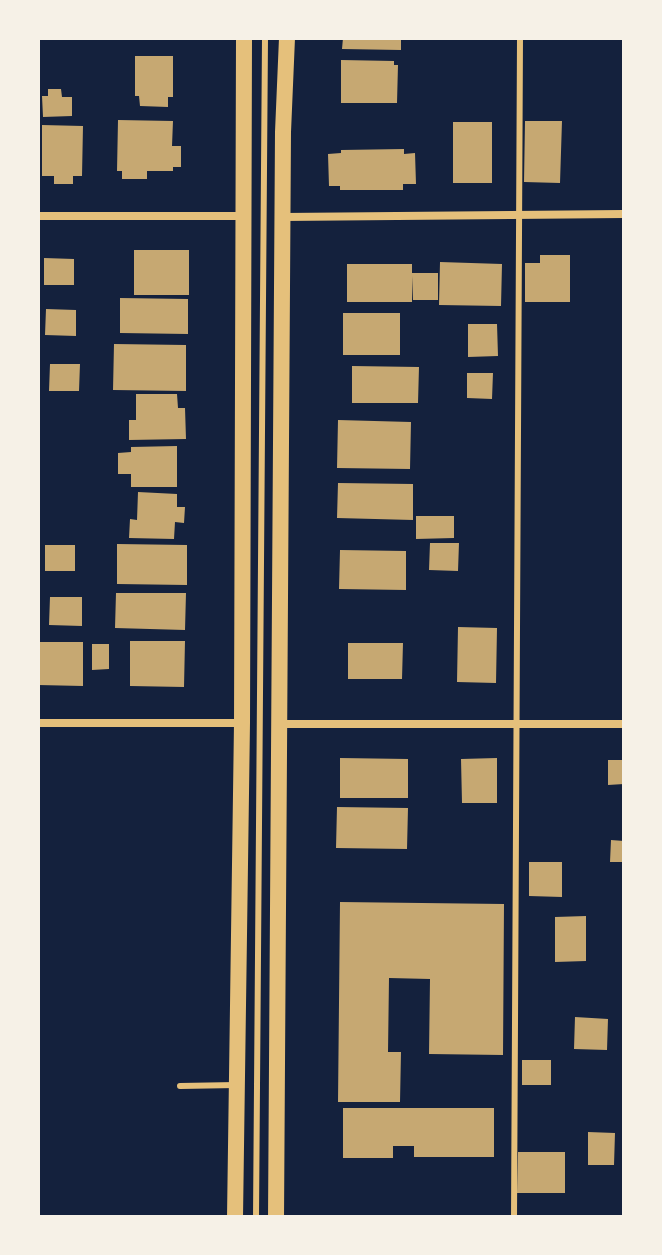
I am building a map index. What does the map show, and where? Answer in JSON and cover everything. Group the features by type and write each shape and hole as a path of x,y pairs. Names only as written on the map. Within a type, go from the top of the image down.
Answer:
{"main road":[{"path":"235,1217 242,723 244,38"},
{"path":"276,1217 282,217 287,38"}],"street":[{"path":"282,217 624,214"},
{"path":"38,216 245,216"},
{"path":"38,723 242,723"},
{"path":"278,724 624,724"}],"lane":[{"path":"256,1217 265,38"},
{"path":"514,1217 520,38"},
{"path":"180,1086 236,1085"}],"building":[{"path":"343,38 401,38 401,50 342,49"},
{"path":"135,56 173,56 173,97 168,97 168,107 140,106 139,96 135,96"},
{"path":"341,60 394,61 394,65 398,65 397,103 341,103"},
{"path":"48,89 61,89 62,97 72,97 72,116 43,117 42,96 48,96"},
{"path":"118,120 173,121 172,146 181,146 181,167 173,167 173,171 147,171 147,179 122,179 122,171 117,171"},
{"path":"525,121 562,121 560,183 524,182"},
{"path":"453,122 492,122 492,183 453,183"},
{"path":"42,125 83,126 82,176 73,176 73,184 54,184 54,176 42,176"},
{"path":"404,149 404,154 415,153 416,184 403,184 403,190 340,190 340,186 329,186 328,154 341,153 341,150"},
{"path":"134,250 189,250 189,295 134,295"},
{"path":"540,255 570,255 570,302 525,302 525,263 540,263"},
{"path":"44,258 74,259 74,285 44,285"},
{"path":"440,262 502,264 501,306 439,305"},
{"path":"347,264 412,264 412,273 438,273 438,300 413,300 412,276 412,302 347,302"},
{"path":"120,298 188,299 188,334 120,333"},
{"path":"46,309 76,310 76,336 45,335"},
{"path":"343,313 400,313 400,355 343,355"},
{"path":"468,324 497,324 498,356 468,357"},
{"path":"114,344 186,345 186,391 113,390"},
{"path":"50,364 80,364 79,391 49,391"},
{"path":"352,366 419,367 418,403 352,403"},
{"path":"467,373 493,373 492,399 467,398"},
{"path":"136,394 177,394 178,408 185,408 186,439 129,440 129,420 136,420"},
{"path":"338,420 411,422 410,469 337,468"},
{"path":"177,446 177,487 131,487 131,474 118,474 118,453 131,452 131,447"},
{"path":"338,483 413,484 413,520 337,518"},
{"path":"138,492 177,494 177,507 185,507 184,523 175,522 174,539 129,538 130,519 137,520"},
{"path":"416,516 454,516 454,538 416,539"},
{"path":"430,543 459,543 458,571 429,570"},
{"path":"117,544 187,545 187,585 117,584"},
{"path":"45,545 75,545 75,571 45,571"},
{"path":"340,550 406,551 406,590 339,589"},
{"path":"116,593 186,593 185,630 115,628"},
{"path":"50,597 82,597 82,626 49,625"},
{"path":"458,627 497,628 496,683 457,682"},
{"path":"130,641 185,641 184,687 130,686"},
{"path":"38,642 83,642 83,686 38,685"},
{"path":"348,643 403,643 402,679 348,679"},
{"path":"92,644 109,644 109,669 92,670"},
{"path":"340,758 408,759 408,798 340,798"},
{"path":"497,758 497,803 462,803 461,759"},
{"path":"608,760 624,760 624,784 608,785"},
{"path":"337,807 408,808 407,849 336,848"},
{"path":"611,840 624,841 624,862 610,862"},
{"path":"529,862 562,862 562,897 529,896"},
{"path":"340,902 504,904 503,1055 429,1054 430,979 389,978 388,1052 401,1052 400,1102 338,1102"},
{"path":"586,916 586,961 555,962 555,917"},
{"path":"575,1017 608,1019 607,1050 574,1049"},
{"path":"522,1060 551,1060 551,1085 522,1085"},
{"path":"343,1108 494,1108 494,1157 414,1157 414,1146 393,1146 393,1158 343,1158"},
{"path":"588,1132 615,1133 614,1165 588,1165"},
{"path":"518,1152 565,1152 565,1193 517,1193"}]}
